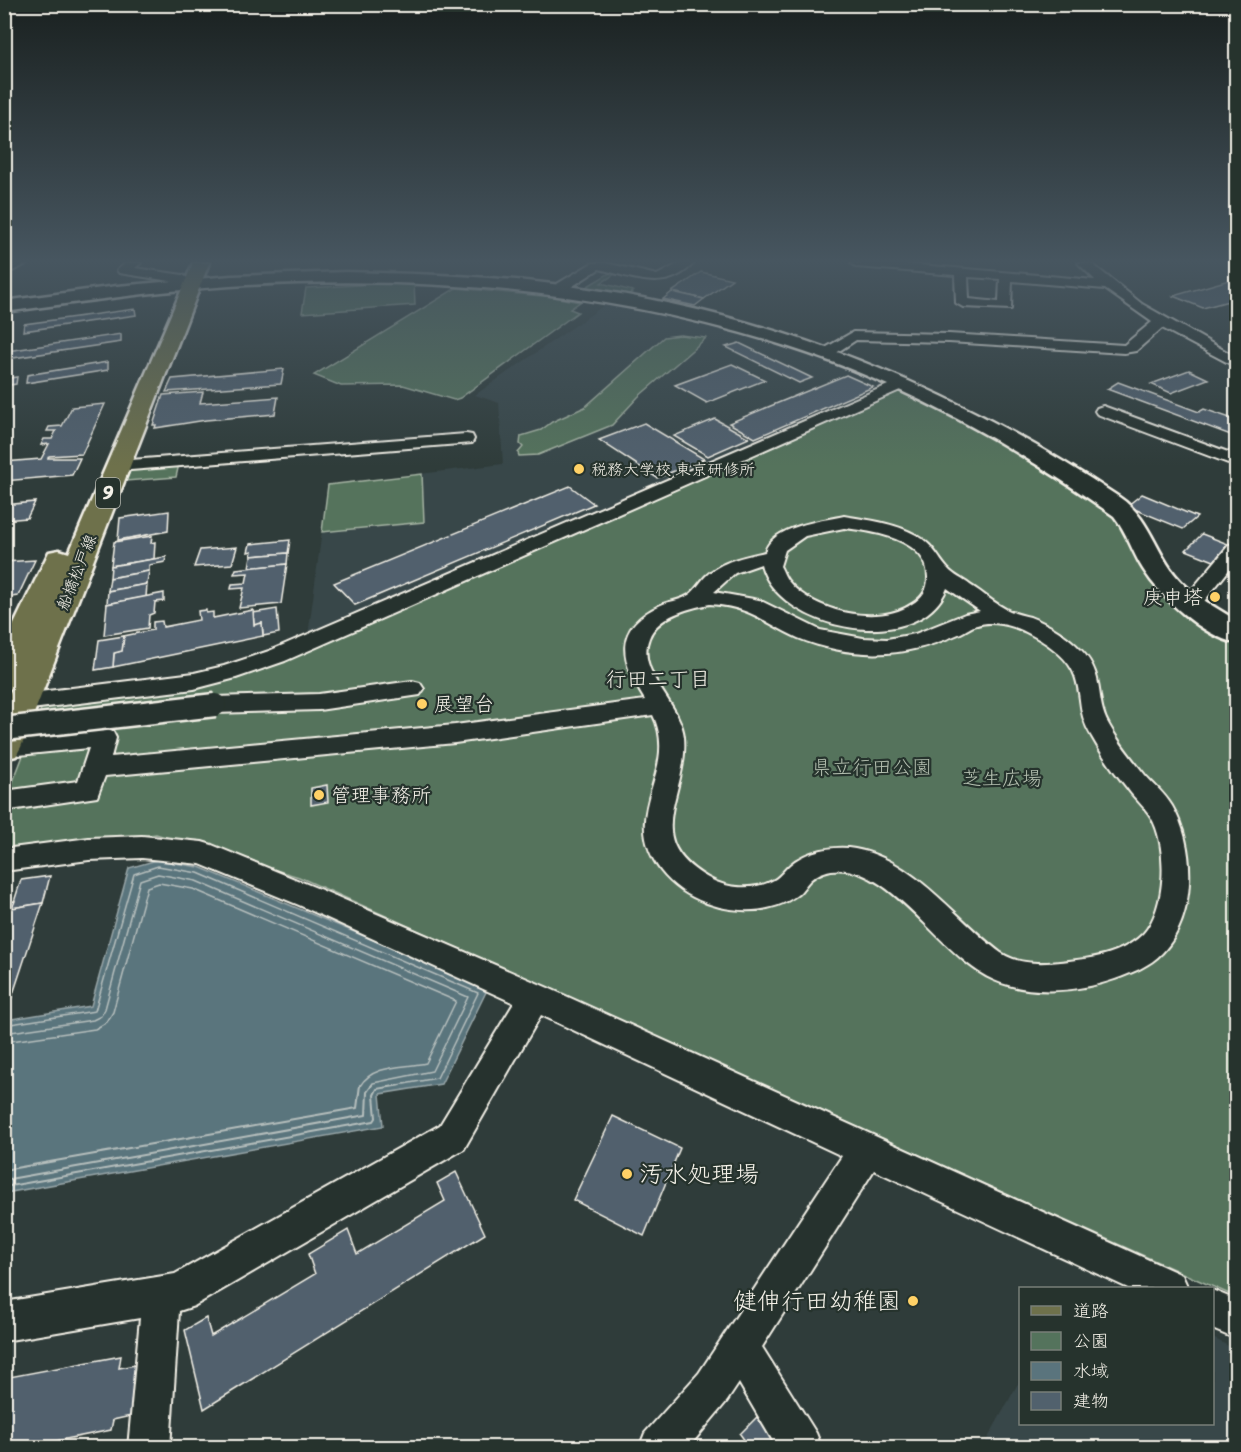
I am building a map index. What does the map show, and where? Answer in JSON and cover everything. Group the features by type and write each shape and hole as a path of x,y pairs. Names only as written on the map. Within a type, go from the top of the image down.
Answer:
{"main road":[{"name":"船橋松戸線","path":"9,741 14,691 166,331"},
{"name":"船橋松戸線","path":"14,691 118,466 168,331"}],"street":[{"path":"749,331 825,354 902,384 1015,441 1123,511 1140,533 1163,578 1191,604 1236,633"},
{"path":"825,354 853,336 949,338 1124,349 1131,348 1151,331"},
{"path":"1175,331 1236,363"},
{"path":"14,691 182,683 238,670 277,656 902,384"},
{"path":"1103,411 1236,461"},
{"path":"118,466 466,439"},
{"path":"938,572 937,592 924,608 897,619 865,622 830,617 799,604 779,587 770,567 773,548 790,534 814,525 844,522 874,526 904,537 928,552 938,572 1005,618"},
{"path":"1191,604 1236,549"},
{"path":"695,601 720,572 735,564 772,556"},
{"path":"710,598 731,599 753,606 820,638 854,645 881,647 917,641 974,618 1005,618 1021,621 1053,639 1082,664 1088,680 1093,718 1110,746 1164,815 1173,844 1178,877 1171,906 1158,937 1150,946 1105,969 1029,977 1004,971 979,954 899,883 864,862 841,857 800,872 788,886 763,898 743,899 707,891 687,879 664,855 655,832 655,818 669,780 674,753 668,717 643,678 636,658 635,645 640,632 652,620 669,610 695,601 710,598"},
{"path":"9,741 215,705 319,702 412,689"},
{"path":"95,768 455,734 662,706"},
{"path":"4,801 88,790 104,738 9,741"},
{"path":"4,860 89,849 142,847 202,853 309,897 534,997 1167,1287"},
{"path":"4,1322 180,1292 452,1137 534,997"},
{"path":"660,1448 713,1387 867,1149"},
{"path":"149,1448 162,1295"},
{"path":"1214,1310 1236,1320"},
{"path":"739,1346 801,1448"}],"shaded area":[{"name":"税務大学校 東京研修所","path":"568,331 734,331 798,349 890,384 308,636 328,485 503,464 499,403 475,395"},
{"path":"1214,1339 1236,1350 1236,1447 983,1447 1019,1382 1019,1425 1214,1425"}],"green space":[{"path":"386,331 552,331 460,398 454,400 403,385 341,386 314,375"},
{"path":"680,335 706,338 638,397 612,425 538,455 519,456 518,453 523,447 520,444 521,436 541,430 552,422 585,407 664,337"},
{"name":"県立行田公園","path":"901,388 1000,439 1091,498 1125,525 1144,571 1171,598 1207,626 1236,644 1236,1297 299,877 156,834 5,855 4,805 43,704 229,677"},
{"path":"179,464 176,477 126,481 131,468"},
{"path":"422,474 424,522 322,532 328,485"}],"water":[{"path":"157,860 199,867 488,988 441,1084 380,1094 383,1126 5,1193 6,1020 91,1006 129,868"}],"building":[{"path":"121,334 121,342 6,359 7,351"},
{"path":"739,343 812,378 799,383 726,347"},
{"path":"108,362 108,370 26,383 27,375"},
{"path":"732,364 765,380 707,403 675,385"},
{"path":"284,369 281,384 166,392 172,379"},
{"path":"1189,370 1208,379 1171,393 1151,384"},
{"path":"846,375 873,387 755,438 729,423"},
{"path":"17,377 16,384 4,386 4,379"},
{"path":"1118,382 1199,412 1204,409 1236,420 1236,437 1107,389"},
{"path":"203,392 200,403 278,397 275,414 206,420 155,428 156,425 153,425 163,395"},
{"path":"105,404 82,454 49,456 48,458 80,458 72,475 4,481 4,462 41,459 49,444 41,445 44,439 52,439 56,431 47,431 49,427 62,426 72,407"},
{"path":"715,419 749,438 708,456 674,436"},
{"path":"644,423 704,459 657,478 599,440"},
{"path":"570,486 594,504 355,605 334,583"},
{"path":"1142,494 1197,517 1183,529 1127,506"},
{"path":"35,502 27,518 4,520 4,505"},
{"path":"169,511 168,531 118,540 120,518"},
{"path":"1202,534 1228,544 1214,561 1186,550"},
{"path":"152,536 151,543 155,542 154,559 111,566 114,542"},
{"path":"290,540 288,553 251,556 252,551 248,552 250,544"},
{"path":"237,547 232,564 194,567 200,550"},
{"path":"288,553 287,564 249,568 251,556"},
{"path":"166,557 165,562 149,565 149,571 110,578 111,566"},
{"path":"35,560 18,596 4,598 4,562"},
{"path":"287,564 281,604 239,608 244,588 231,589 232,584 246,583 248,573 234,574 236,569"},
{"path":"149,571 147,584 108,591 110,578"},
{"path":"147,584 146,597 107,604 108,591"},
{"path":"164,593 164,601 155,602 154,613 149,615 148,628 104,635 107,604"},
{"path":"277,609 279,633 263,636 262,623 254,625 253,613"},
{"path":"206,610 206,613 213,612 213,618 253,610 254,625 262,623 263,636 113,667 114,653 122,651 124,636 153,630 153,622 162,621 163,627 199,620 198,611"},
{"path":"124,636 122,651 114,653 113,667 95,670 99,640"},
{"name":"管理事務所","path":"327,785 328,802 311,805 311,788"},
{"path":"50,876 43,903 12,908 21,880"},
{"path":"15,901 12,908 43,903 10,1003 4,1004 4,902"},
{"name":"汚水処理場","path":"613,1116 680,1148 644,1236 573,1200"},
{"path":"456,1172 485,1234 204,1409 185,1330 206,1318 211,1336 315,1274 308,1254 348,1230 357,1254 445,1201 437,1183"},
{"path":"121,1356 119,1368 140,1364 131,1416 113,1420 111,1430 21,1448 4,1448 4,1378"},
{"path":"757,1417 779,1448 750,1448 740,1434"}],"place":[{"name":"税務大学校 東京研修所","path":"579,469"},
{"name":"庚申塔","path":"1215,597"},
{"name":"展望台","path":"422,704"},
{"name":"管理事務所","path":"319,795"},
{"name":"汚水処理場","path":"627,1174"},
{"name":"健伸行田幼稚園","path":"913,1301"}],"district":[{"name":"行田二丁目","path":"658,679"}],"park label":[{"name":"芝生広場","path":"1002,778"}]}
